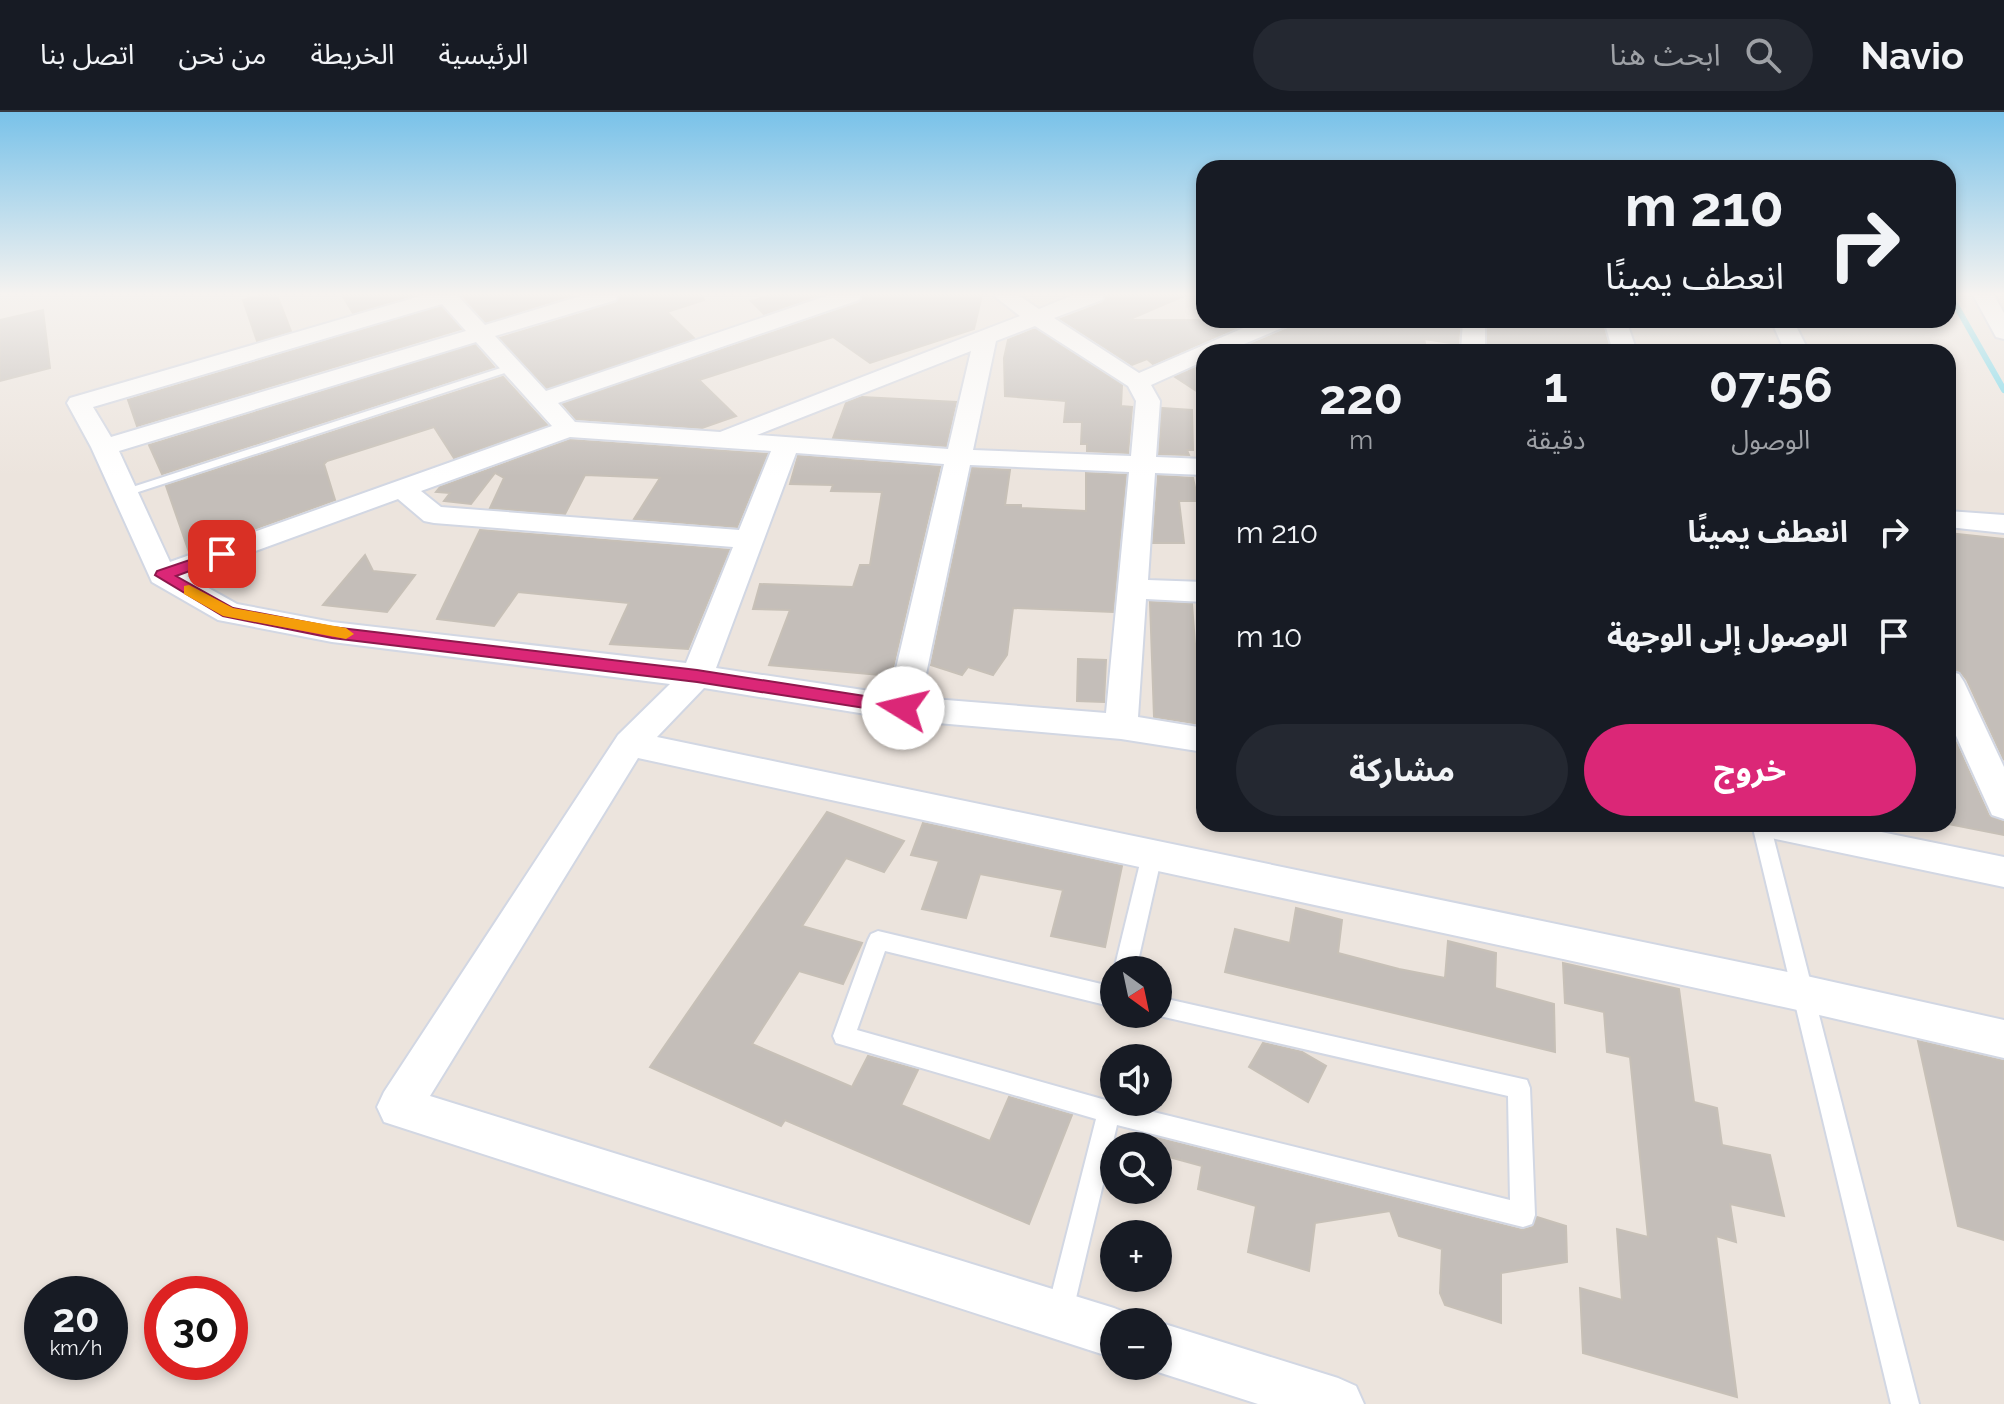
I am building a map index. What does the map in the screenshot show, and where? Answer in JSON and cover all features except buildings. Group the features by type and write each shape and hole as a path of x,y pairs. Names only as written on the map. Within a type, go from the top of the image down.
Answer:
{"street":[{"path":"243,355 79,403 104,447 162,575 229,613 332,632 697,676 903,708 1121,727 1196,739"},
{"path":"104,447 405,355"},
{"path":"502,355 568,429"},
{"path":"541,401 675,355"},
{"path":"717,442 940,355"},
{"path":"903,708 981,355"},
{"path":"1096,355 1137,382 1148,401 1121,727"},
{"path":"1137,382 1196,356"},
{"path":"162,575 568,429 956,457 1196,466"},
{"path":"786,446 697,676 630,744 399,1107 1100,1329"},
{"path":"402,489 434,515 749,540"},
{"path":"1956,520 2004,524"},
{"path":"1132,589 1196,592"},
{"path":"1956,700 2004,805"},
{"path":"630,744 1802,993 2004,1039"},
{"path":"1810,832 2004,872"},
{"path":"1172,1351 1338,1404"}],"lane":[{"path":"124,492 514,368"},
{"path":"1763,832 1905,1404"},
{"path":"1128,956 1152,855"},
{"path":"1100,994 878,940 844,1036 1100,1109"},
{"path":"1125,1116 1523,1215 1519,1088 1172,1010"},
{"path":"1059,1316 1108,1116"}],"waterway":[{"path":"1984,355 2004,390"}],"slow traffic":[{"path":"189,590 229,613 346,634"}],"route":[{"path":"222,554 162,575 229,613 332,632 697,676 903,708"}]}
